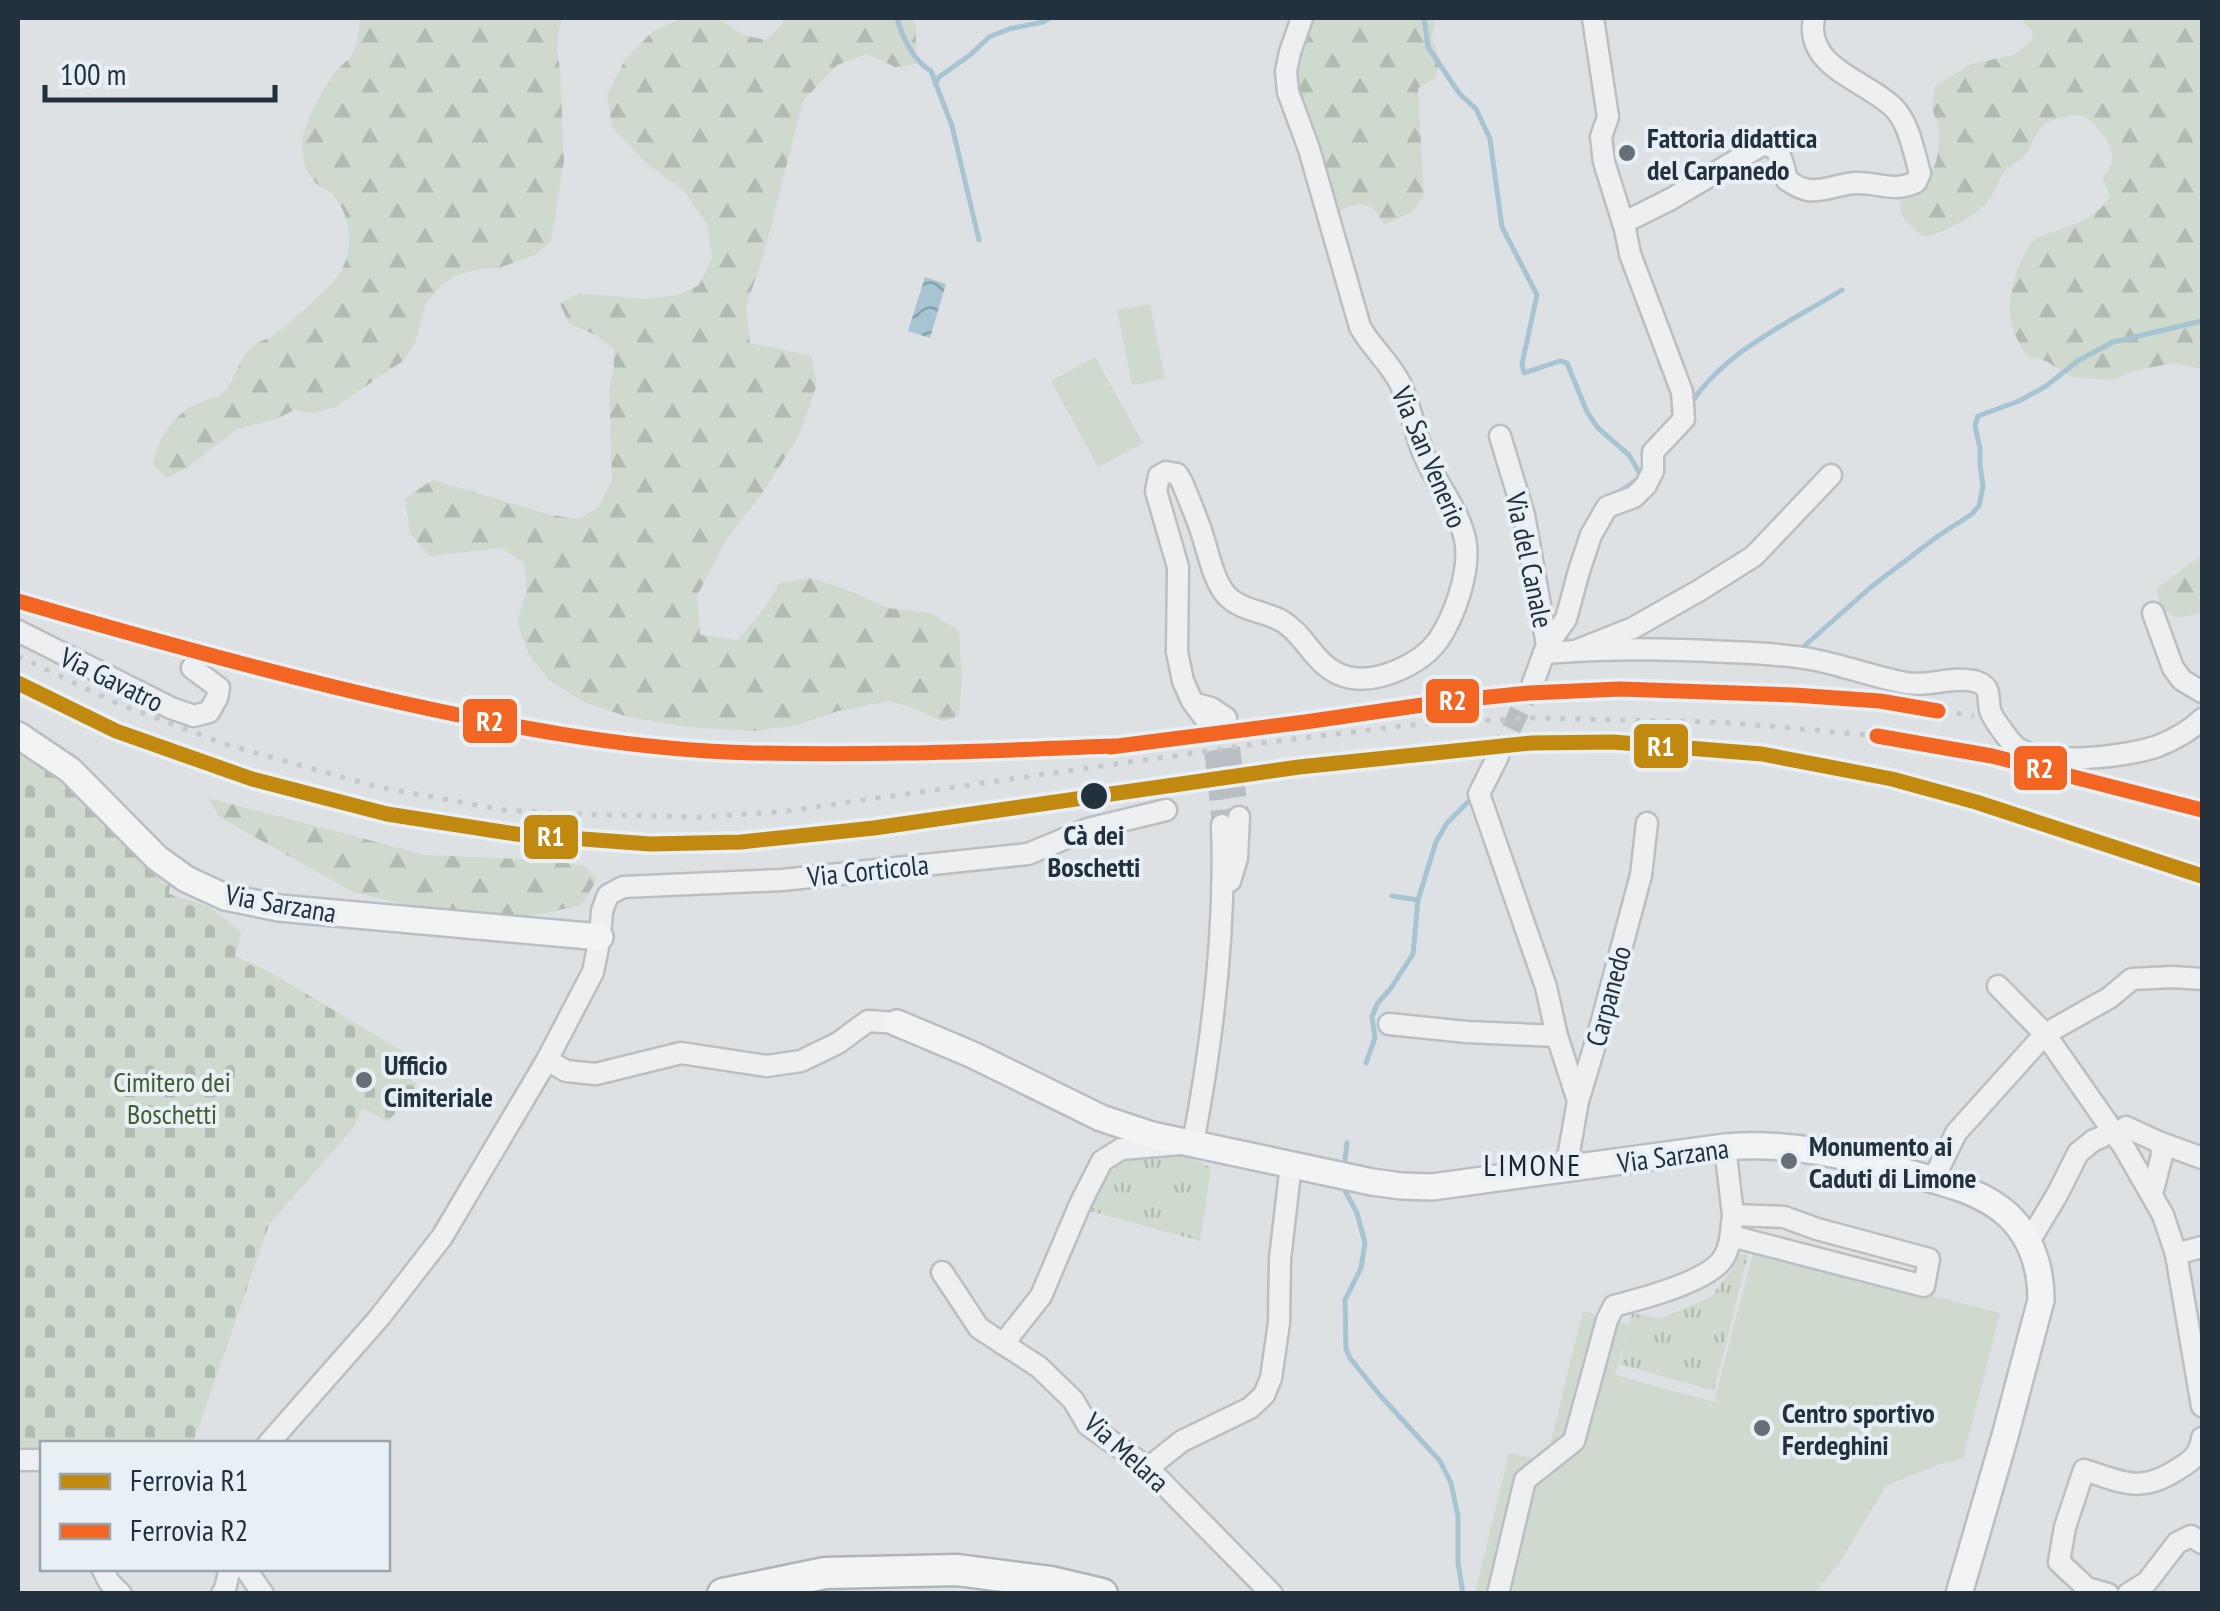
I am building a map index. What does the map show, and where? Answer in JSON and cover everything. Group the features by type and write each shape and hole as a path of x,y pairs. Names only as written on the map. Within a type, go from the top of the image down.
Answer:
{"highway":[{"path":"722,1594 825,1573 958,1570 1051,1582 1102,1594"}],"main road":[{"name":"Via Sarzana","path":"18,734 70,770 158,858 186,879 225,897 279,908 600,938"},
{"name":"Via Sarzana","path":"897,1023 973,1055 1101,1118 1152,1135 1402,1186 1432,1187 1725,1147 1766,1145 1858,1158 1982,1197 2008,1216 2037,1258 2041,1300 1959,1594"}],"street":[{"name":"Via San Venerio","path":"1209,714 1183,680 1177,652 1178,567 1156,492 1159,476 1166,472 1176,474 1182,482 1217,578 1228,597 1284,623 1298,634 1316,659 1346,676 1362,679 1384,675 1417,658 1437,642 1456,600 1466,561 1464,534 1424,455 1398,379 1360,327 1309,149 1288,92 1286,72 1302,18"},
{"path":"1546,649 1566,620 1591,535 1607,507 1634,497 1646,485 1653,472 1654,452 1684,418 1682,392 1630,254 1604,162 1600,137 1608,116 1594,18"},
{"path":"1623,223 1762,145 1770,144 1777,149 1787,180 1806,190 1867,183 1904,188 1916,182 1920,173 1901,118 1892,106 1839,72 1819,50 1812,30 1814,18"},
{"name":"Via del Canale","path":"1500,436 1524,515 1546,649 1533,683"},
{"path":"1575,651 1633,628 1754,556 1831,475"},
{"path":"2153,613 2173,668 2182,680 2202,692"},
{"name":"Via Gavatro","path":"18,631 170,708 194,716 209,712 220,688 192,668"},
{"path":"1546,649 1752,653 1807,658 1909,684 1969,680 1982,684 1991,696 1990,711 2013,745 2046,756 2082,759 2134,752 2159,746 2202,719"},
{"path":"1498,756 1480,794 1546,987 1578,1101"},
{"name":"Via Corticola","path":"271,1441 379,1318 442,1237 593,972 608,895 623,886 782,880 1028,854 1088,829 1166,810"},
{"path":"1003,1344 1041,1296 1102,1160 1121,1150 1193,1143 1216,991 1231,821"},
{"name":"Carpanedo","path":"1566,1169 1578,1101 1641,876 1646,823"},
{"path":"1933,1180 1956,1133 2044,1034 2109,998 2132,979 2202,980"},
{"path":"1998,986 2044,1034 2107,1122 2163,1215 2176,1254 2202,1406"},
{"path":"546,1060 566,1072 596,1074 681,1053 768,1066 801,1062 868,1022 897,1023"},
{"path":"1389,1024 1557,1036"},
{"path":"2126,1127 2202,1158"},
{"path":"2028,1244 2078,1153 2102,1137"},
{"path":"2152,1194 2161,1144"},
{"path":"1498,1594 1526,1480 1574,1441 1614,1306 1697,1279 1723,1259 1732,1226 1725,1147"},
{"path":"1148,1468 1182,1441 1250,1408 1264,1394 1271,1378 1279,1324 1280,1259 1292,1164"},
{"path":"1784,1217 1930,1259 1924,1286 1732,1226 1784,1217"},
{"path":"2176,1254 2202,1247"},
{"name":"Via Melara","path":"942,1272 979,1328 1039,1367 1073,1400 1088,1425 1148,1468 1272,1594"},
{"path":"2108,1594 2088,1588 2059,1562 2065,1526 2084,1470 2135,1485 2160,1482 2200,1452 2202,1438"},
{"path":"2128,1594 2147,1582 2177,1543 2191,1536 2202,1543"},
{"path":"104,1571 120,1594"},
{"path":"247,1571 262,1594"}],"green space":[{"path":"360,18 563,18 557,49 564,161 551,240 537,254 499,268 457,275 440,286 426,303 415,343 403,361 334,408 314,413 294,410 237,429 188,467 166,478 153,463 170,425 185,411 224,392 252,347 300,314 343,267 349,239 347,220 333,195 309,175 302,147 305,128 319,97 354,51"},
{"path":"684,18 717,18 743,35 766,40 783,24 782,18 912,18 916,27 916,64 895,67 867,54 837,65 803,101 765,250 746,307 750,343 811,356 817,384 799,436 725,541 697,596 700,635 738,640 779,583 811,578 888,608 931,613 959,631 959,715 944,722 889,701 838,711 794,726 752,731 687,727 628,717 584,702 549,680 529,655 517,622 526,592 525,564 501,548 430,556 410,534 405,498 433,480 551,515 579,519 599,507 612,480 609,390 614,350 596,335 569,324 560,304 579,293 642,299 678,295 699,285 712,258 707,224 684,191 646,163 612,127 607,95 625,60 653,31"},
{"path":"1311,18 1435,18 1432,39 1439,58 1436,78 1418,88 1424,196 1412,212 1384,225 1375,211 1364,205 1337,212 1296,91 1294,72"},
{"path":"2020,18 2202,18 2202,369 2173,363 2133,371 2113,380 2072,377 2046,361 2027,356 2016,337 2010,317 2011,297 2019,264 2030,245 2036,238 2087,218 2110,196 2103,178 2111,166 2111,148 2087,118 2072,115 2046,124 2024,156 2003,174 1986,204 1949,228 1925,237 1901,211 1901,202 1933,168 1937,157 1939,133 1932,104 1935,86 1972,64 2013,55 2031,42 2033,32"},
{"path":"1150,304 1165,379 1132,385 1117,310"},
{"path":"1095,357 1143,443 1098,467 1051,381"},
{"path":"2202,555 2202,613 2178,618 2160,609 2157,588"},
{"name":"Cimitero dei Boschetti","path":"18,747 78,790 164,884 170,885 169,894 210,907 241,932 236,956 410,1056 403,1074 417,1085 388,1122 363,1108 353,1128 269,1225 194,1441 40,1441 40,1455 18,1453"},
{"path":"208,798 426,855 546,860 584,866 597,879 582,905 523,918 417,908 351,891 219,817"},
{"path":"1178,1151 1211,1168 1200,1241 1086,1210 1104,1172 1119,1153"},
{"name":"Centro sportivo Ferdeghini","path":"1754,1250 2000,1313 1963,1459 1886,1486 1840,1562 1814,1593 1475,1594 1509,1453 1546,1461 1583,1311 1630,1325 1615,1375 1714,1402"},
{"path":"1739,1253 1748,1255 1714,1391 1620,1364 1632,1313 1660,1319 1711,1297"}],"water":[{"path":"925,277 946,284 930,338 908,331"}],"waterway":[{"path":"897,18 914,55 931,71 952,126 979,240"},
{"path":"935,84 989,37 1050,18"},
{"path":"1424,18 1428,47 1459,93 1476,109 1490,139 1502,227 1537,295 1522,364 1524,373 1560,361 1567,363 1587,412 1598,428 1629,455 1640,474 1616,494"},
{"path":"1694,399 1708,381 1743,351 1842,290"},
{"path":"1801,649 1871,587 1979,506 1983,486 1975,426 1978,416 2019,401 2113,342 2202,321"},
{"path":"1366,1063 1375,1038 1372,1017 1377,1004 1413,954 1418,900 1436,842 1447,823 1471,799"},
{"path":"1392,896 1418,900"},
{"path":"1345,1160 1347,1143"},
{"path":"1343,1187 1357,1213 1365,1243 1361,1268 1345,1300 1346,1349 1378,1393 1440,1461 1451,1483 1458,1516 1458,1563 1463,1594"}],"tunnel":[{"path":"1498,756 1533,683"},
{"path":"1226,718 1239,817"},
{"path":"1207,721 1222,825"}],"railway":[{"path":"18,656 116,703 228,745 378,787 504,810 565,814 701,817 780,812 1270,742 1410,725 1530,718 1716,722 1793,728 1877,736 1992,756"},
{"path":"1113,746 1110,747 1450,701 1620,689 1880,701 1974,716"}],"rail line":[{"name":"R2","path":"18,601 255,667 439,711 603,740 727,752 871,754 1113,746 1110,747 1450,701 1620,689 1794,695 1880,701 1938,711"},
{"name":"R1","path":"18,683 116,731 252,779 387,814 516,834 650,844 741,842 874,828 1299,767 1531,743 1613,742 1762,754 1892,779 1976,802 2202,876"},
{"name":"R2","path":"1877,736 1992,756 2202,810"}],"place":[{"name":"Fattoria didattica del Carpanedo","path":"1627,153"},
{"name":"Cà dei Boschetti","path":"1094,796"},
{"name":"Ufficio Cimiteriale","path":"364,1080"},
{"name":"Monumento ai Caduti di Limone","path":"1789,1161"},
{"name":"Centro sportivo Ferdeghini","path":"1762,1428"}],"district":[{"name":"LIMONE","path":"1533,1164"}]}
